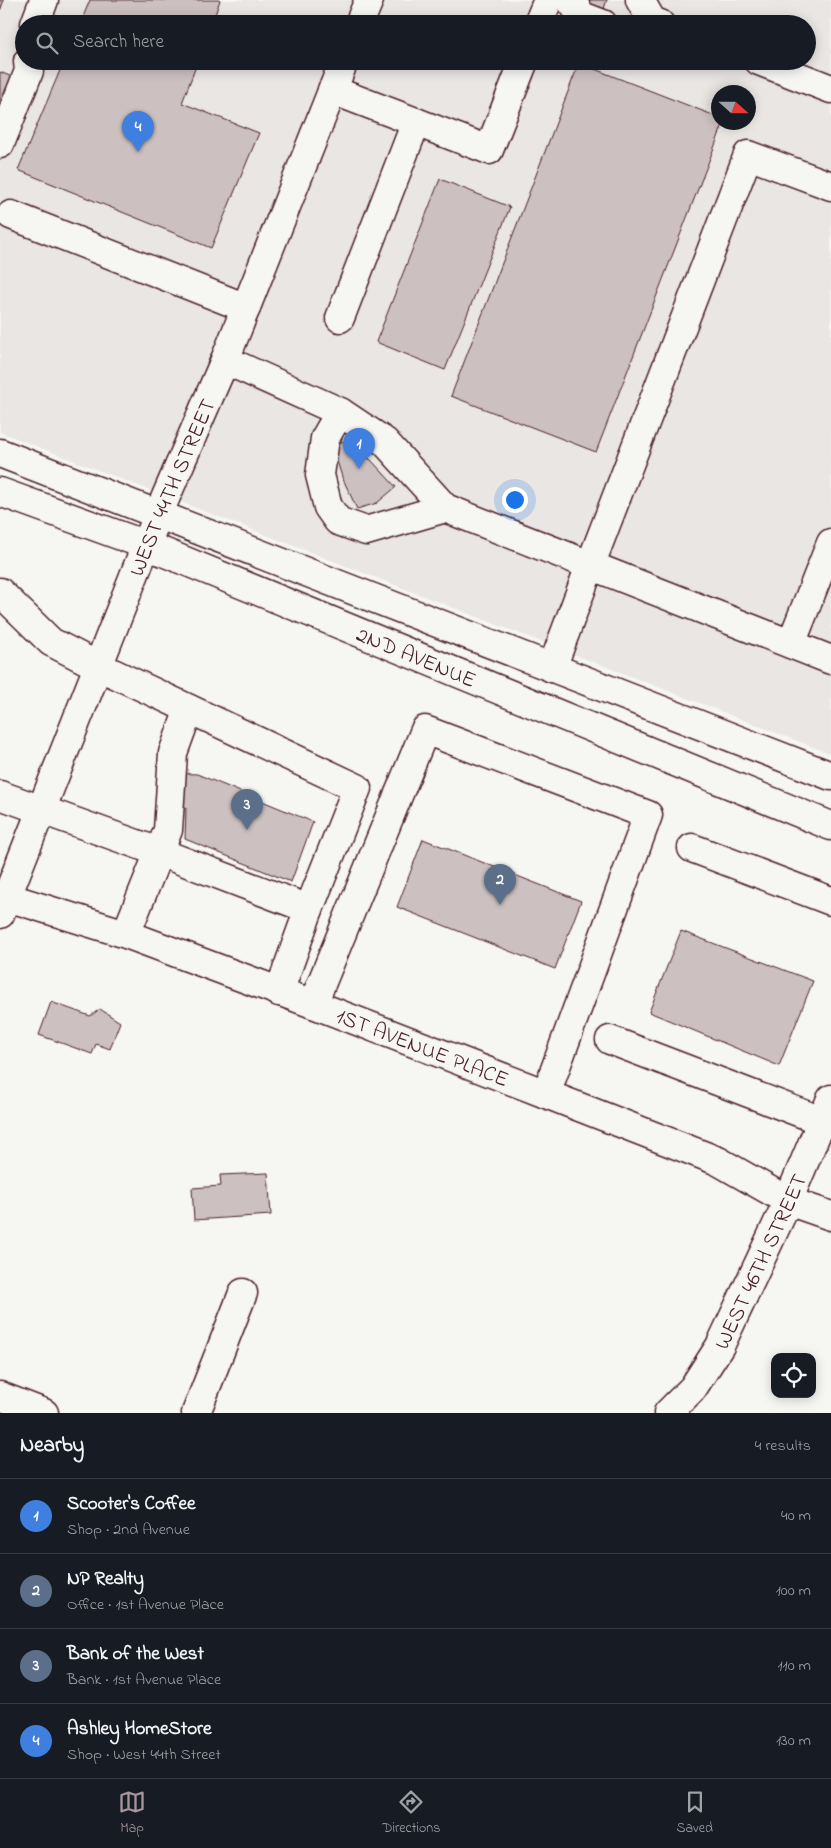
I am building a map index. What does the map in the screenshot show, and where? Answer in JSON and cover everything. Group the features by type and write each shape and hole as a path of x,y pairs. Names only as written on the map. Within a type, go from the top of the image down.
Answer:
{"street":[{"path":"38,15 44,0"},
{"path":"362,15 368,0"},
{"path":"542,15 548,0"},
{"path":"570,0 581,15"},
{"path":"0,144 29,70"},
{"name":"WEST 44TH STREET","path":"3,905 158,515 246,308 340,70"},
{"path":"332,90 489,150 520,70"},
{"path":"782,70 831,89"},
{"path":"340,318 416,122"},
{"path":"552,668 748,155 831,186"},
{"path":"11,214 246,308"},
{"path":"224,360 340,412 385,442 445,508 831,660"},
{"path":"340,412 325,438 320,475 328,507 338,521 366,531 445,508"},
{"name":"2ND AVENUE","path":"0,453 831,776"},
{"name":"2ND AVENUE","path":"0,492 146,545 831,826"},
{"path":"791,644 824,582 831,543"},
{"path":"0,592 51,642 357,788 308,909 279,992"},
{"path":"126,934 168,830 173,754 189,709"},
{"path":"313,1004 425,730 639,812 648,816 546,1094"},
{"path":"0,795 159,852 308,909"},
{"path":"692,848 831,901"},
{"name":"1ST AVENUE PLACE","path":"3,905 126,934 313,1004 718,1161 788,1201 831,1216"},
{"path":"610,1040 827,1110"},
{"name":"WEST 46TH STREET","path":"668,1413 693,1388 720,1346 788,1201 827,1110"},
{"path":"196,1413 242,1293"},
{"path":"0,1396 44,1413"}],"shaded area":[{"path":"0,0 831,0 831,754 0,432"}],"building":[{"path":"0,0 4,0 0,11"},
{"path":"90,0 220,0 215,15 84,15"},
{"path":"589,0 607,0 602,15 585,11"},
{"path":"60,70 195,70 182,103 259,133 211,248 18,170"},
{"path":"576,70 597,70 711,114 711,130 721,130 596,452 451,396"},
{"path":"0,72 17,79 0,118"},
{"path":"440,179 510,207 445,370 376,342"},
{"path":"342,441 371,460 396,487 377,503 357,509 342,477 334,451"},
{"path":"161,773 197,774 313,822 291,882 185,839 186,808 158,807"},
{"path":"423,839 581,901 555,969 397,907"},
{"path":"681,931 813,981 779,1066 649,1012"},
{"path":"51,1002 90,1016 100,1009 120,1022 110,1049 96,1044 92,1054 39,1035"},
{"path":"268,1173 271,1215 194,1220 192,1188 221,1186 220,1175"}],"place":[{"name":"Ashley HomeStore","path":"138,152"},
{"name":"Scooter's Coffee","path":"359,469"},
{"name":"Bank of the West","path":"247,830"},
{"name":"NP Realty","path":"500,905"}]}
